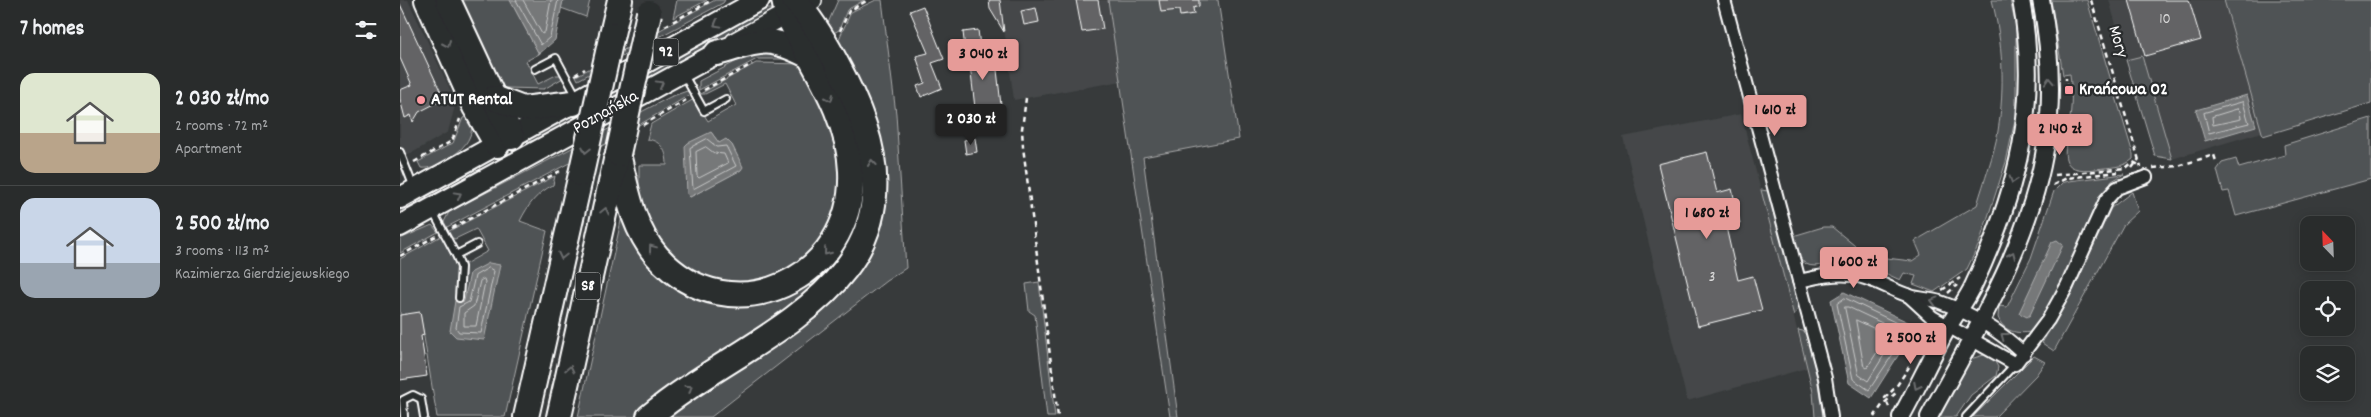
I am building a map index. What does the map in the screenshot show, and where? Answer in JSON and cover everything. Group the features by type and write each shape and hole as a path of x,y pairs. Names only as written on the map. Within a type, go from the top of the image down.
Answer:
{"highway":[{"path":"427,0 475,107 505,141"},
{"path":"448,0 494,98 505,141"},
{"name":"S8","path":"526,417 620,0"},
{"path":"618,154 632,210 646,240 671,270 687,281 714,292 739,294 764,292 796,279 817,264 834,243 845,220 851,188 849,153 844,131 829,95 807,55 796,4"},
{"path":"649,417 800,314 825,294 854,259 865,235 872,211 874,179 868,138 850,92 814,24 796,4"},
{"name":"S8","path":"559,417 651,7"},
{"path":"717,53 755,42 772,40 807,55"},
{"path":"494,98 523,109 576,101"}],"main road":[{"name":"Poznańska","path":"408,194 740,8 760,0"},
{"name":"Poznańska","path":"400,226 717,53 796,4"},
{"path":"505,141 516,163"}],"street":[{"path":"1724,0 1825,378 1832,417"},
{"path":"1894,414 1974,284 2000,223 2024,136 2029,80 2027,33 2021,0"},
{"path":"1929,417 1980,322 2026,222 2038,182 2046,143 2050,93 2046,27 2041,0"},
{"path":"1908,295 1920,308 1948,327 2015,364 2048,320 2067,286 2106,200 2117,188 2146,178"},
{"path":"1799,281 1826,275 1853,274 1881,283 1908,295 1941,303 1958,311 2007,338 2024,354"}],"lane":[{"path":"535,69 556,58 576,101"},
{"path":"682,72 704,111 726,99"},
{"path":"400,152 405,167 408,194"},
{"path":"432,209 461,267 459,298"},
{"path":"456,255 477,244"},
{"path":"1966,417 2015,364"},
{"path":"404,417 403,400 413,395 421,399 424,417"}],"path":[{"path":"838,36 849,11 868,0"},
{"name":"Mory","path":"2091,0 2146,178"},
{"path":"1026,98 1022,129 1023,147 1058,417"},
{"path":"405,167 452,141 462,114"},
{"path":"2050,190 2057,182 2067,178 2124,172 2133,168 2139,159"},
{"path":"1938,294 1954,281 1964,279"},
{"path":"1945,298 1951,288 1962,285"},
{"path":"1921,323 1923,343"},
{"path":"1894,414 1885,398 1896,387 1912,363"}],"shaded area":[{"path":"400,0 408,0 456,102 448,132 400,160"},
{"path":"458,0 510,0 539,54 526,61 538,84 556,75 560,75 563,78 544,89 507,88 500,91"},
{"path":"563,0 590,0 586,17 561,8"},
{"path":"677,0 707,0 673,18"},
{"path":"715,0 725,0 723,3 578,80 576,76"},
{"path":"838,0 864,0 847,10 839,30 830,35 828,23"},
{"path":"876,0 882,0 896,114 906,268 886,281 711,417 665,417 821,311 857,275 877,239 885,211 884,161 876,119 834,44 839,39 851,12"},
{"path":"1000,0 1108,0 1122,81 1014,100"},
{"path":"1108,0 1218,0 1239,139 1143,157 1178,417 1170,417"},
{"path":"1992,0 2010,0 2016,27 2016,115 2006,162 1979,244 1967,269 1934,292 1913,284 1916,276 1904,273 1900,280 1855,262 1843,261 1815,266 1806,264 1798,255 1793,236 1823,227 1832,227 1860,250 1877,257 1912,261 1921,255 1915,241 1977,205 1996,140 2002,98 2001,49"},
{"path":"2051,0 2087,0 2133,154 2133,159 2121,166 2083,170 2074,168 2066,159 2065,152 2071,106 2071,80 2070,74 2063,75"},
{"path":"2109,0 2224,0 2262,132 2172,159 2142,56 2126,60"},
{"path":"2224,0 2371,0 2371,103 2263,136"},
{"path":"766,9 773,9 775,12 542,139 523,142 752,15"},
{"path":"754,52 795,54 786,59 757,59 699,90 699,81"},
{"path":"2142,56 2172,159 2155,156 2126,60"},
{"path":"756,63 804,64 836,131 845,171 840,207 816,251 790,271 759,286 700,278 662,251 639,209 639,165 667,165 663,148 656,142 647,139 651,124 694,99 708,121 736,105 725,84 705,94 700,94","holes":["711,132 719,143 732,145 742,167 741,170 690,197"]},
{"path":"687,91 691,94 617,138 447,227 444,222 449,212 670,97"},
{"path":"1741,114 1807,368 1687,401 1623,137"},
{"path":"469,115 471,132 461,149 441,163 421,168 418,162 453,143 463,118"},
{"path":"2371,118 2371,179 2236,216 2229,191 2223,192 2217,170 2222,163 2236,159 2239,168 2285,155 2284,145"},
{"path":"480,164 475,172 400,212 400,207"},
{"path":"2124,174 2112,181 2095,206 2058,291 2047,311 2031,332 2011,331 2003,326 1998,317 1999,306 2007,307 2031,258 2054,191 2062,183 2069,181"},
{"path":"555,176 553,185 534,200 520,221 547,231 505,417 437,417 420,313 400,316 400,259 441,236 458,268 488,251 476,229 455,239 450,237 447,232"},
{"path":"1761,190 1768,191 1797,297 1799,307 1794,316"},
{"path":"2132,192 2138,211 2124,224 2054,351 2042,343 2073,291 2111,208"},
{"path":"624,207 642,256 668,281 689,295 725,305 758,302 833,259 857,228 832,274 797,304 697,371 634,417 578,417"},
{"path":"432,225 438,232 400,253 400,239"},
{"path":"1039,282 1055,417 1047,417 1035,315 1029,311 1026,284"},
{"path":"1798,330 1803,331 1807,336 1817,376 1823,417 1815,417 1813,392"},
{"path":"1984,355 1993,358 1998,367 1996,376 1971,395 1956,417 1937,417 1967,360"},
{"path":"2034,356 2045,362 2036,375 1995,417 1973,417"}],"water":[{"path":"510,0 563,0 555,40 539,54"},
{"path":"2247,95 2256,126 2205,141 2196,110"},
{"path":"711,132 719,143 726,139 732,145 743,167 741,170 690,197 687,194 685,146"},
{"path":"2057,240 2063,245 2030,315 2027,317 2019,313 2052,242"},
{"path":"489,263 500,265 484,340 456,337 450,331 455,301 464,301 470,273"},
{"path":"1844,292 1910,323 1910,337 1871,398 1849,383 1831,300"}],"building":[{"path":"989,0 1000,0 1004,32 990,9"},
{"path":"1076,0 1098,0 1103,29 1082,32"},
{"path":"1159,0 1199,0 1199,6 1193,8 1194,14 1180,16 1179,10 1161,12"},
{"path":"2129,0 2189,0 2201,40 2145,56"},
{"path":"400,4 444,99 419,112 413,122 411,115 405,118 400,99 400,90 412,85 400,58"},
{"path":"923,6 944,59 932,63 942,88 921,97 917,86 925,83 916,56 928,53 910,11"},
{"path":"1036,8 1039,22 1024,25 1021,11"},
{"path":"978,30 981,54 995,52 1003,123 977,125 970,65 967,66 963,32"},
{"path":"975,138 977,152 966,154 964,140"},
{"path":"1707,152 1717,193 1732,189 1740,223 1726,227 1738,280 1753,276 1762,310 1698,326 1658,164"},
{"path":"420,312 424,335 421,336 427,376 400,380 400,315"}],"place":[{"name":"Krańcowa 02","path":"2069,90"},
{"name":"ATUT Rental","path":"421,100"}]}
